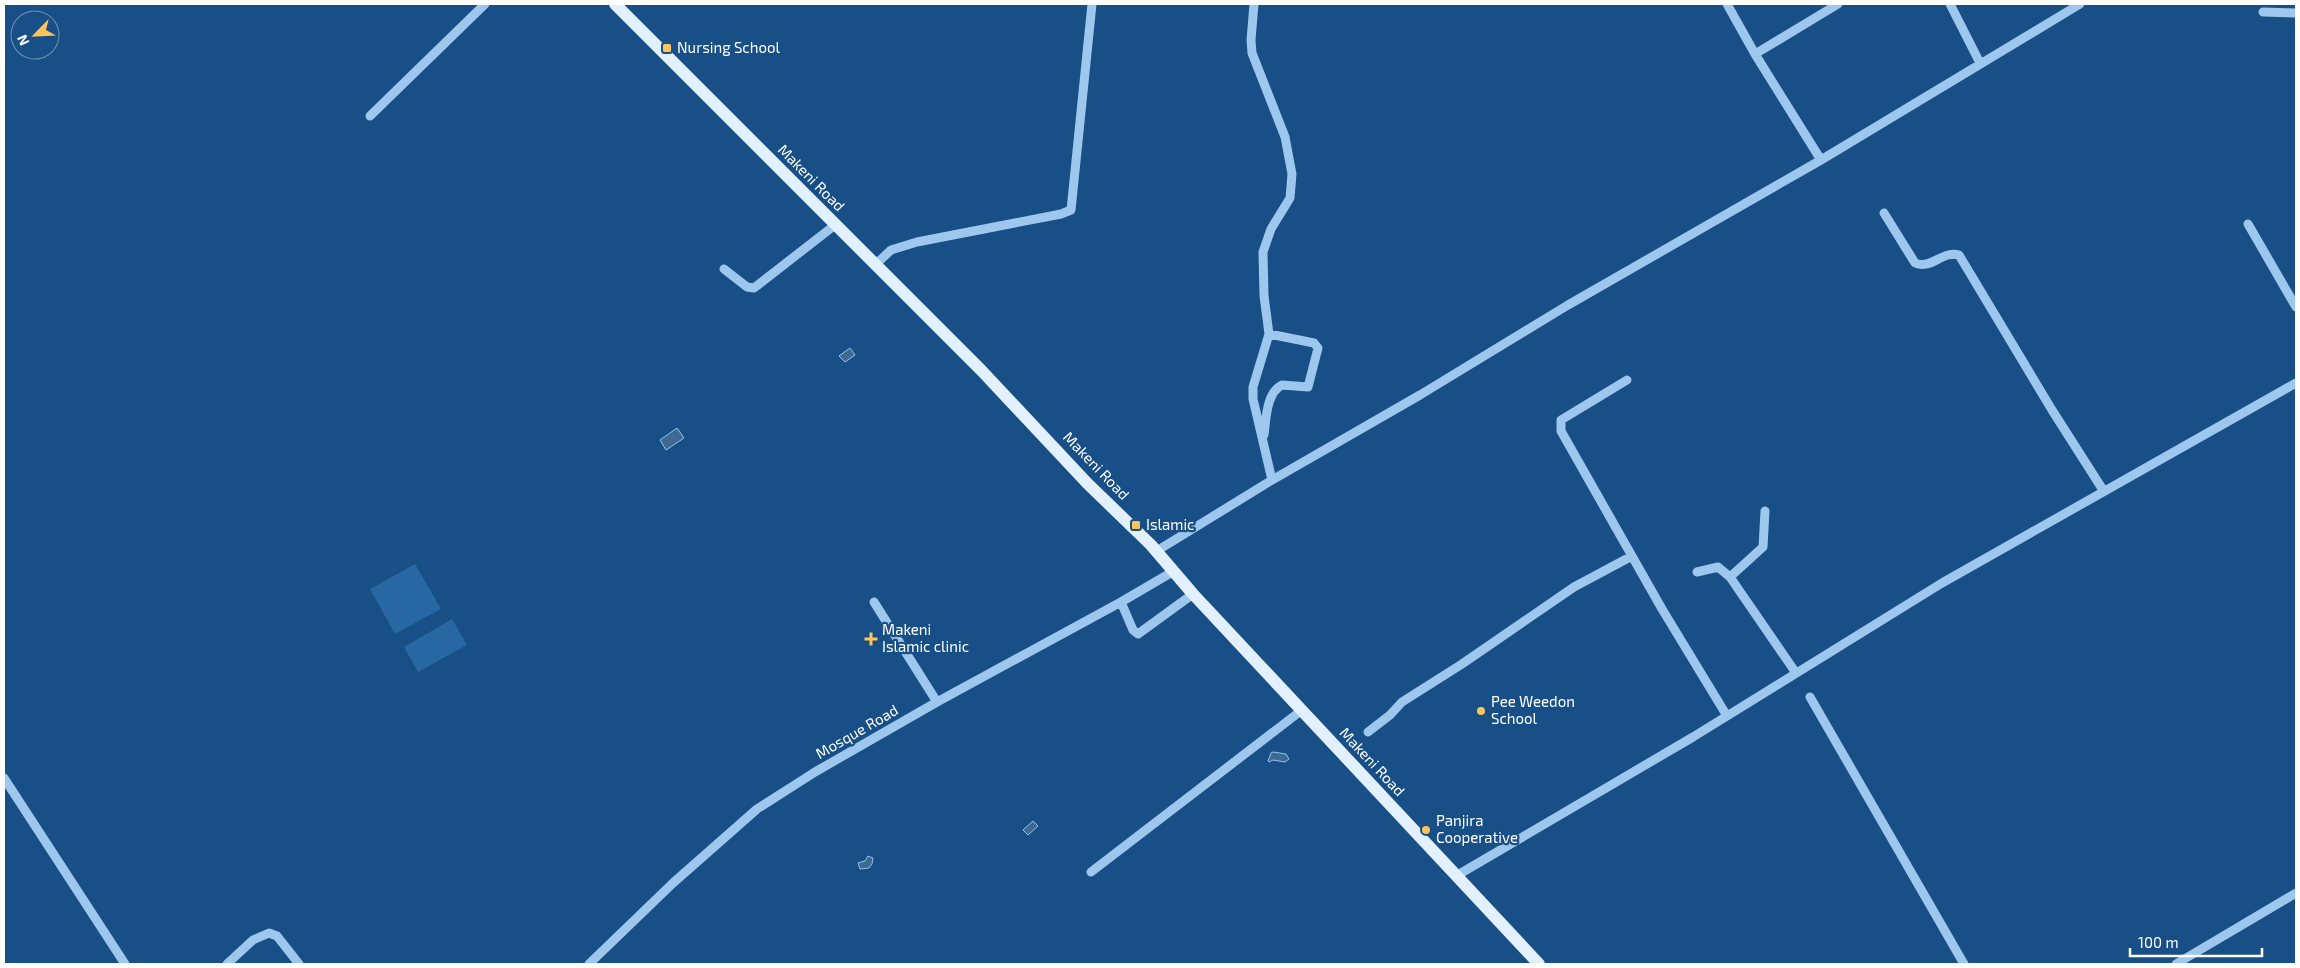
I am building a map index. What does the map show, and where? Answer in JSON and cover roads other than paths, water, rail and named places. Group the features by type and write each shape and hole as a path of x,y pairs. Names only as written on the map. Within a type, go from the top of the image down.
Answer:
{"main road":[{"name":"Makeni Road","path":"615,4 987,377 1087,483 1151,545 1155,552 1193,594 1539,964"}],"street":[{"path":"370,116 485,4"},
{"path":"875,265 891,250 917,242 1061,214 1071,210 1092,4"},
{"path":"1254,4 1251,40 1252,53 1285,137 1292,174 1290,198 1271,229 1263,252 1264,296 1269,334 1253,393 1272,480"},
{"path":"1728,4 1755,54 1821,160"},
{"path":"1755,54 1838,4"},
{"path":"1950,4 1980,64"},
{"path":"1155,552 1272,480 1420,395 1568,305 1821,160 2080,4"},
{"path":"2263,12 2296,13"},
{"path":"1884,212 1915,263 1924,266 1951,254 1959,255 2052,410 2103,490"},
{"path":"2248,224 2296,307"},
{"path":"724,269 747,287 754,288 835,225"},
{"path":"1263,441 1270,399 1275,390 1282,385 1308,387 1318,348 1314,343 1269,334"},
{"path":"1627,380 1561,420 1561,432 1727,716"},
{"path":"1456,876 1727,716 1942,583 2103,490 2296,383"},
{"path":"1730,577 1763,547 1765,511"},
{"path":"1368,732 1390,715 1402,702 1462,664 1574,587 1632,556"},
{"path":"1698,572 1718,567 1730,577 1796,673"},
{"name":"Mosque Road","path":"589,964 673,883 757,809 815,772 937,702 1174,571"},
{"path":"1121,602 1133,630 1138,634 1193,594"},
{"path":"874,602 937,702"},
{"path":"1810,697 1964,964"},
{"path":"1090,872 1302,710"},
{"path":"4,778 125,964"},
{"path":"2176,964 2296,893"},
{"path":"226,964 253,940 269,933 277,936 299,964"}],"place":[{"name":"Nursing School","path":"667,48"},
{"name":"Islamic","path":"1136,525"},
{"name":"Makeni Islamic clinic","path":"871,639"},
{"name":"Pee Weedon School","path":"1481,711"},
{"name":"Panjira Cooperative","path":"1426,830"}]}
